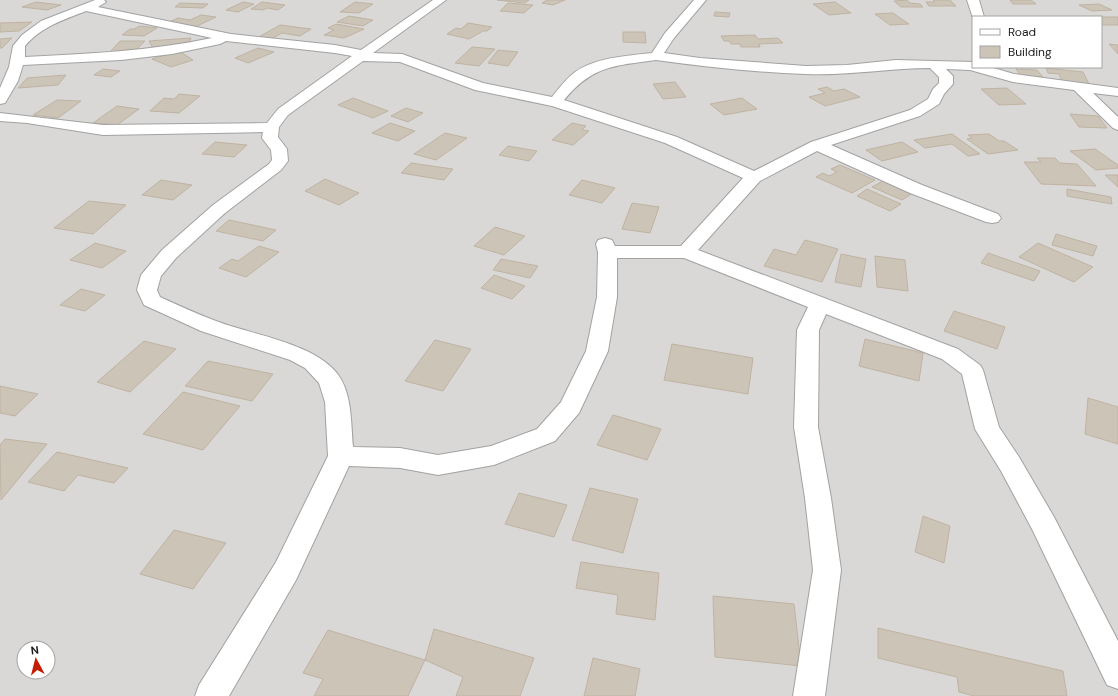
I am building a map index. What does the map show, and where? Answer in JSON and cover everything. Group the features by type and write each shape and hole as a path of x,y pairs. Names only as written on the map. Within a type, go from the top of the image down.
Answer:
{"street":[{"path":"0,100 10,85 19,46 24,38 56,18 104,0"},
{"path":"211,696 286,571 341,456 337,402 330,380 313,363 298,355 209,326 151,301 147,290 151,275 168,254 219,209 275,167 280,161 279,149 270,138 271,127 283,112 440,0"},
{"path":"656,56 674,30 700,0"},
{"path":"973,0 978,16"},
{"path":"86,8 231,38 335,49 362,56 402,58 480,87 555,102 671,140 754,177"},
{"path":"0,73 15,66 172,50 231,38"},
{"path":"555,102 569,85 580,75 598,66 611,62 656,56 700,62 806,70 847,69 896,64 934,64 972,67"},
{"path":"686,252 754,177 817,145 915,113 934,101 938,92 946,84 946,76 934,64"},
{"path":"981,68 1013,78 1118,92"},
{"path":"1079,87 1118,125"},
{"path":"0,117 27,119 103,130 173,130 271,127"},
{"path":"817,145 916,189 992,218"},
{"path":"341,456 400,458 438,465 494,455 546,435 571,407 597,351 607,297 607,248 686,252 950,354 972,370 987,429 1010,464 1044,525 1118,674"},
{"path":"809,696 827,570 818,498 806,427 808,330 820,303"}],"shaded area":[{"path":"0,0 1118,0 1118,696 0,696"}],"building":[{"path":"497,0 529,0 525,3"},
{"path":"547,0 565,0 553,5 542,3"},
{"path":"907,0 910,3 920,4 923,7 901,7 894,1"},
{"path":"933,0 950,0 956,6 929,6 926,2 935,2"},
{"path":"1010,0 1031,0 1036,4 1013,4"},
{"path":"36,2 61,5 47,10 22,7"},
{"path":"243,2 254,4 238,12 226,10"},
{"path":"262,2 285,5 278,10 267,8 263,10 251,9"},
{"path":"355,2 373,4 359,13 340,12"},
{"path":"835,2 851,13 829,15 813,4"},
{"path":"180,3 208,4 203,8 175,7"},
{"path":"508,3 533,5 524,13 500,11"},
{"path":"1099,4 1112,10 1092,11 1079,5"},
{"path":"715,12 730,13 729,17 714,16"},
{"path":"893,13 909,24 890,25 875,14"},
{"path":"201,15 216,17 193,28 167,23 178,18 190,20"},
{"path":"349,16 373,20 363,26 337,22"},
{"path":"1102,17 1118,17 1118,25 1102,25"},
{"path":"32,22 19,31 0,32 0,23"},
{"path":"468,23 492,27 487,31 483,31 469,39 447,34 456,28 461,29"},
{"path":"336,24 364,29 344,38 324,35 334,30 328,28"},
{"path":"280,25 311,29 300,36 282,33 271,39 257,38"},
{"path":"140,26 157,28 144,36 122,35 130,29"},
{"path":"623,32 645,32 646,43 623,42"},
{"path":"755,35 758,39 778,38 783,43 759,44 760,47 741,47 740,44 731,44 729,41 724,41 721,36"},
{"path":"12,38 2,48 0,48 0,39"},
{"path":"191,38 189,44 154,50 149,41"},
{"path":"120,41 145,41 134,52 110,52"},
{"path":"1109,44 1118,45 1118,54"},
{"path":"472,47 495,49 479,66 455,63"},
{"path":"258,48 274,52 248,63 235,58"},
{"path":"498,50 518,52 508,66 488,63"},
{"path":"179,51 193,60 171,67 152,59"},
{"path":"1046,68 1083,72 1089,84 1062,81 1059,74 1048,73"},
{"path":"103,69 120,71 111,77 94,75"},
{"path":"1016,69 1037,70 1043,77 1021,76"},
{"path":"66,75 58,85 18,88 27,78"},
{"path":"675,82 686,97 663,99 653,84"},
{"path":"827,87 834,91 844,89 860,97 825,106 809,97 825,93 818,89"},
{"path":"1007,88 1026,104 999,105 981,89"},
{"path":"179,94 200,96 179,113 150,111 164,98 174,99"},
{"path":"353,98 388,111 373,118 338,105"},
{"path":"742,98 757,109 724,115 710,104"},
{"path":"57,100 81,101 58,118 33,115"},
{"path":"117,106 139,109 117,125 93,123"},
{"path":"406,108 423,113 408,122 391,116"},
{"path":"1070,114 1098,116 1107,128 1079,127"},
{"path":"390,123 415,131 398,141 372,133"},
{"path":"572,123 586,126 582,130 589,131 573,145 552,140"},
{"path":"445,133 467,138 436,160 414,154"},
{"path":"952,134 980,154 968,156 952,144 925,148 914,140"},
{"path":"989,134 999,141 1004,141 1018,150 988,154 967,139 972,138 968,135"},
{"path":"215,142 247,145 234,157 202,154"},
{"path":"902,142 918,152 882,161 866,150"},
{"path":"508,146 537,151 529,161 499,155"},
{"path":"1095,149 1118,165 1118,168 1096,170 1070,151"},
{"path":"1037,158 1055,158 1060,163 1077,164 1096,186 1041,184 1024,162 1041,162"},
{"path":"411,163 453,169 444,180 401,173"},
{"path":"840,165 875,180 852,193 816,177 823,173 829,176 837,172 831,169"},
{"path":"1105,175 1118,175 1118,187"},
{"path":"325,179 359,193 339,205 305,191"},
{"path":"161,180 192,185 173,200 142,195"},
{"path":"582,180 615,188 602,203 569,195"},
{"path":"883,181 913,193 902,200 872,187"},
{"path":"867,189 901,204 890,211 857,196"},
{"path":"1067,189 1111,197 1112,204 1067,196"},
{"path":"89,201 126,205 93,234 54,228"},
{"path":"632,203 659,207 650,233 622,229"},
{"path":"229,220 276,230 263,241 216,231"},
{"path":"495,227 525,236 504,255 474,246"},
{"path":"1056,234 1097,246 1093,256 1052,245"},
{"path":"805,240 838,249 822,282 764,266 774,249 796,255"},
{"path":"95,243 126,251 102,268 70,260"},
{"path":"1038,243 1093,267 1074,282 1019,257"},
{"path":"259,246 279,252 246,277 219,268 232,259 238,261"},
{"path":"988,253 1040,271 1034,281 981,263"},
{"path":"841,254 866,259 861,287 835,282"},
{"path":"875,256 905,260 908,291 877,287"},
{"path":"501,259 538,266 530,278 493,270"},
{"path":"494,275 525,286 512,299 481,288"},
{"path":"81,289 105,295 85,311 60,305"},
{"path":"954,311 1005,327 997,349 944,331"},
{"path":"865,339 923,353 919,381 859,366"},
{"path":"435,340 471,349 443,391 405,381"},
{"path":"144,341 176,349 130,392 97,382"},
{"path":"672,344 753,358 748,394 664,380"},
{"path":"208,361 273,374 252,401 185,386"},
{"path":"0,386 38,394 15,416 0,413"},
{"path":"183,392 240,406 203,450 143,434"},
{"path":"1088,398 1118,407 1118,444 1085,434"},
{"path":"613,415 661,429 647,460 597,445"},
{"path":"5,439 47,444 1,500 0,445"},
{"path":"57,452 128,468 114,483 78,475 64,491 28,482"},
{"path":"590,488 638,499 623,553 572,540"},
{"path":"519,493 567,505 554,537 505,524"},
{"path":"923,516 950,526 944,563 915,552"},
{"path":"174,530 226,543 193,589 140,574"},
{"path":"581,562 659,573 655,620 616,614 618,595 576,588"},
{"path":"713,596 794,604 801,666 715,657"},
{"path":"878,628 1063,671 1067,696 974,696 959,692 957,677 878,658"},
{"path":"434,629 534,658 520,696 456,696 463,677 425,660"},
{"path":"328,630 425,660 408,696 314,696 323,679 303,673"},
{"path":"593,658 640,669 635,696 584,696"}]}
